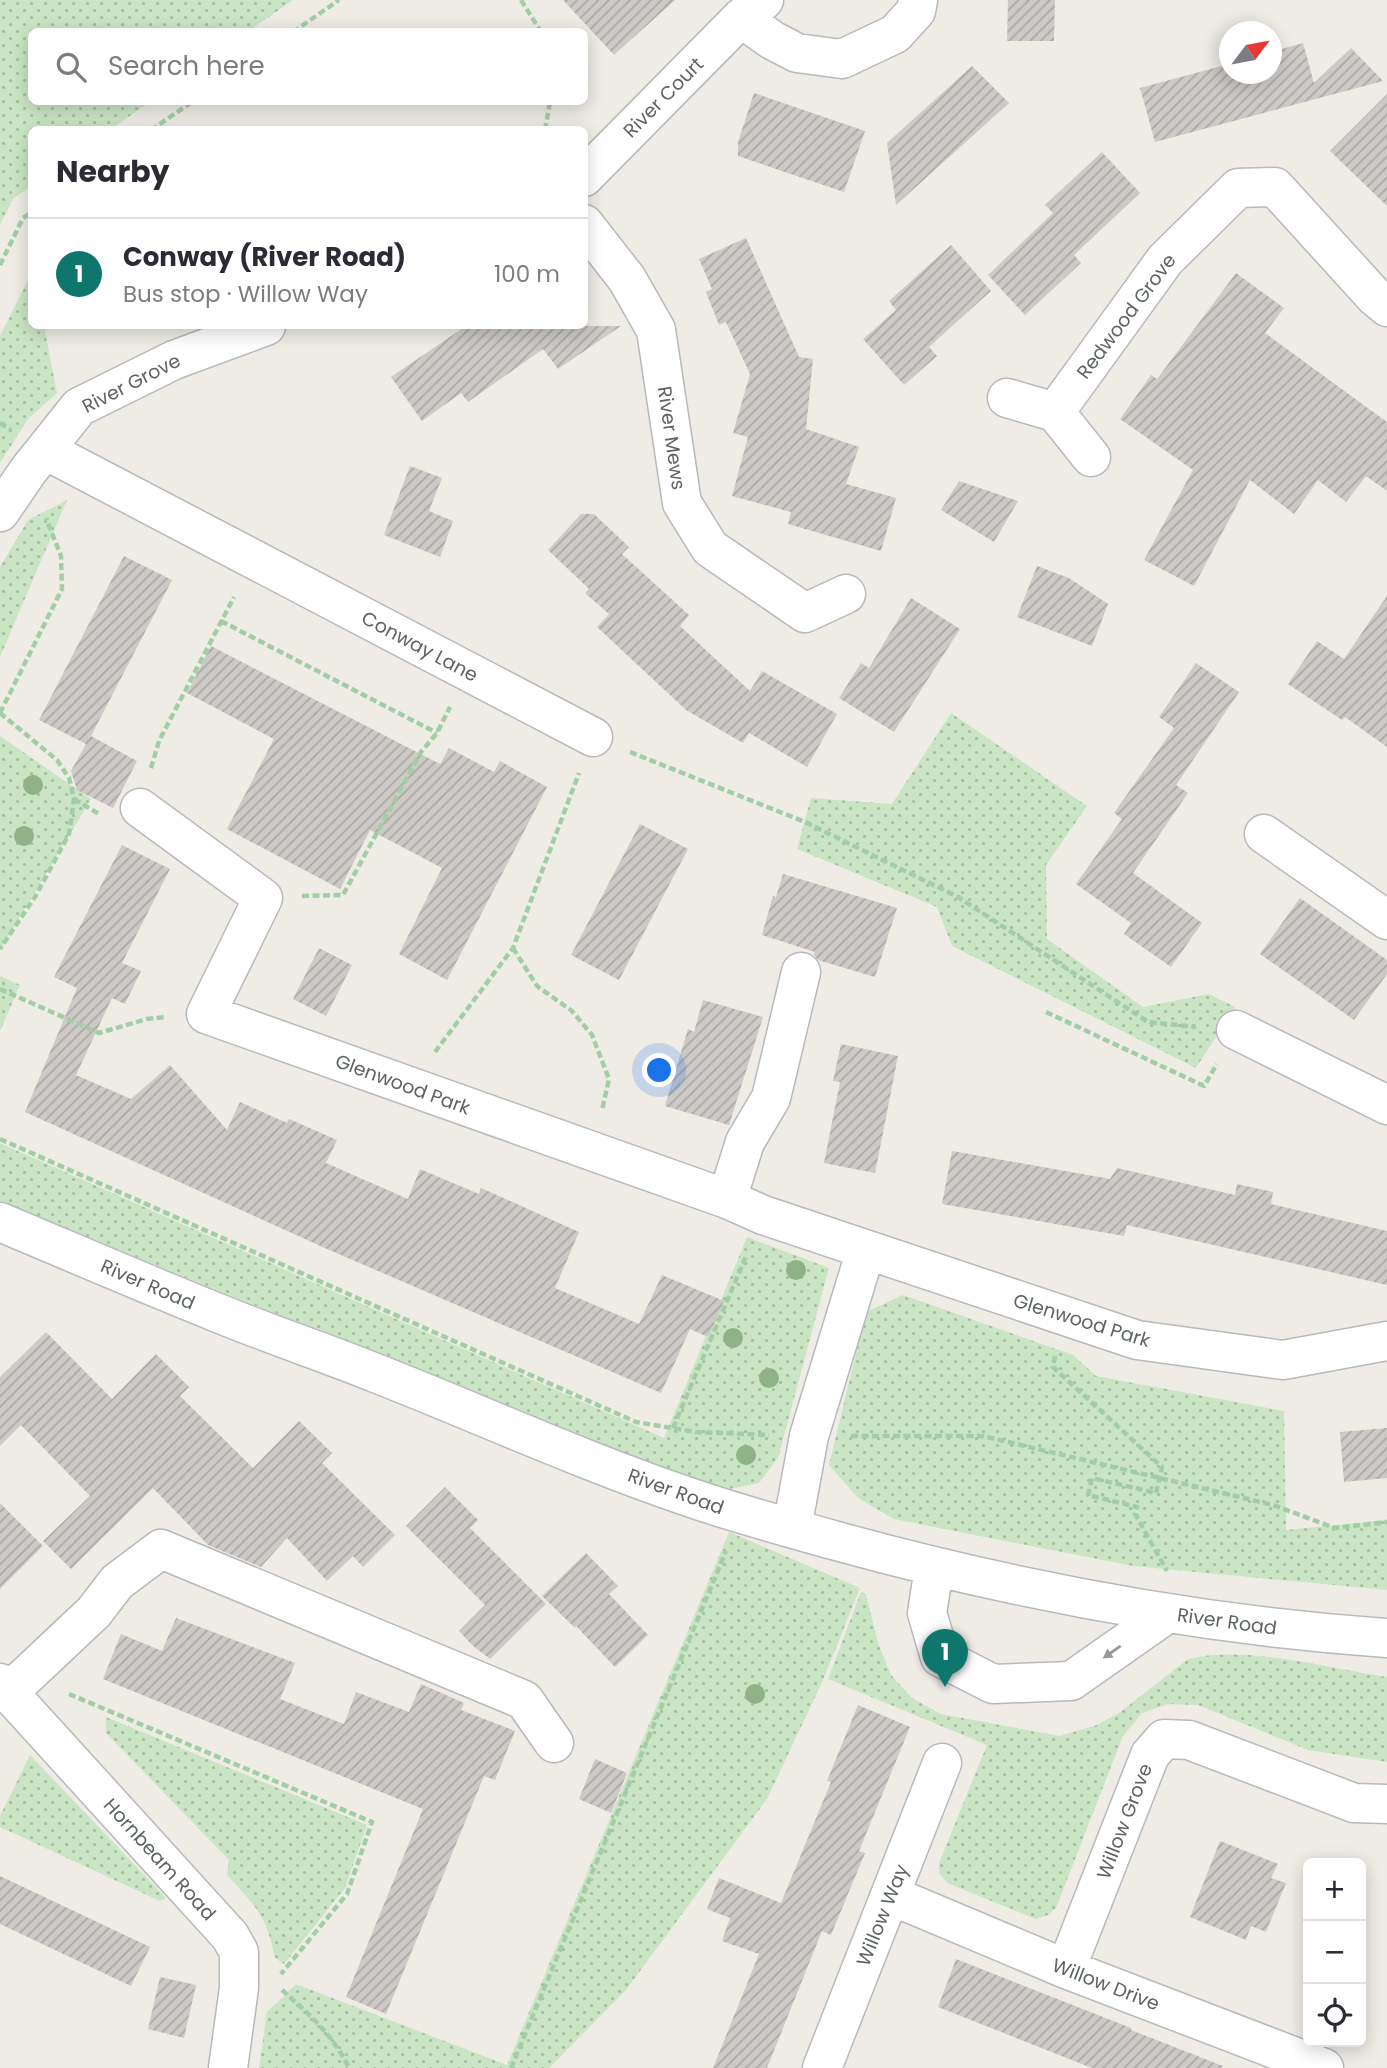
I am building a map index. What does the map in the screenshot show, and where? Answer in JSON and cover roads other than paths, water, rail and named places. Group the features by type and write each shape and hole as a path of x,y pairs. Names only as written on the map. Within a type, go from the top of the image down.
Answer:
{"street":[{"name":"River Court","path":"588,173 752,9 772,40 797,52 842,59 895,34 916,11 918,0"},
{"name":"Redwood Grove","path":"1055,412 1164,260 1238,188 1275,187 1387,307"},
{"name":"River Mews","path":"588,229 626,279 656,330 682,503 710,548 804,612 846,594"},
{"name":"River Grove","path":"0,512 36,460 79,407 174,360 258,329"},
{"path":"1007,398 1055,412 1091,457"},
{"name":"Conway Lane","path":"36,460 254,559 593,737"},
{"name":"Glenwood Park","path":"140,808 263,898 206,1014 727,1199 763,1215 1137,1340 1283,1360 1387,1341"},
{"path":"1264,834 1387,920"},
{"path":"727,1199 745,1142 771,1098 801,972"},
{"path":"1236,1030 1387,1105"},
{"name":"River Road","path":"0,1222 226,1317 372,1371 562,1450 741,1514 934,1568 1180,1615 1302,1632 1387,1638"},
{"path":"792,1528 810,1436 866,1250"},
{"path":"11,1683 94,1612 117,1582 161,1549 524,1700 554,1743"},
{"path":"934,1568 927,1614 940,1657 993,1684 1071,1681 1180,1615"},
{"name":"Hornbeam Road","path":"11,1683 230,1936 239,1952 239,1987 228,2068"},
{"name":"Willow Grove","path":"1066,1969 1150,1755 1164,1739 1189,1740 1354,1803 1387,1804"},
{"name":"Willow Way","path":"822,2068 942,1763"},
{"name":"Willow Drive","path":"890,1895 1066,1969 1324,2068"}],"place":[{"name":"Conway (River Road)","path":"945,1687"}]}
